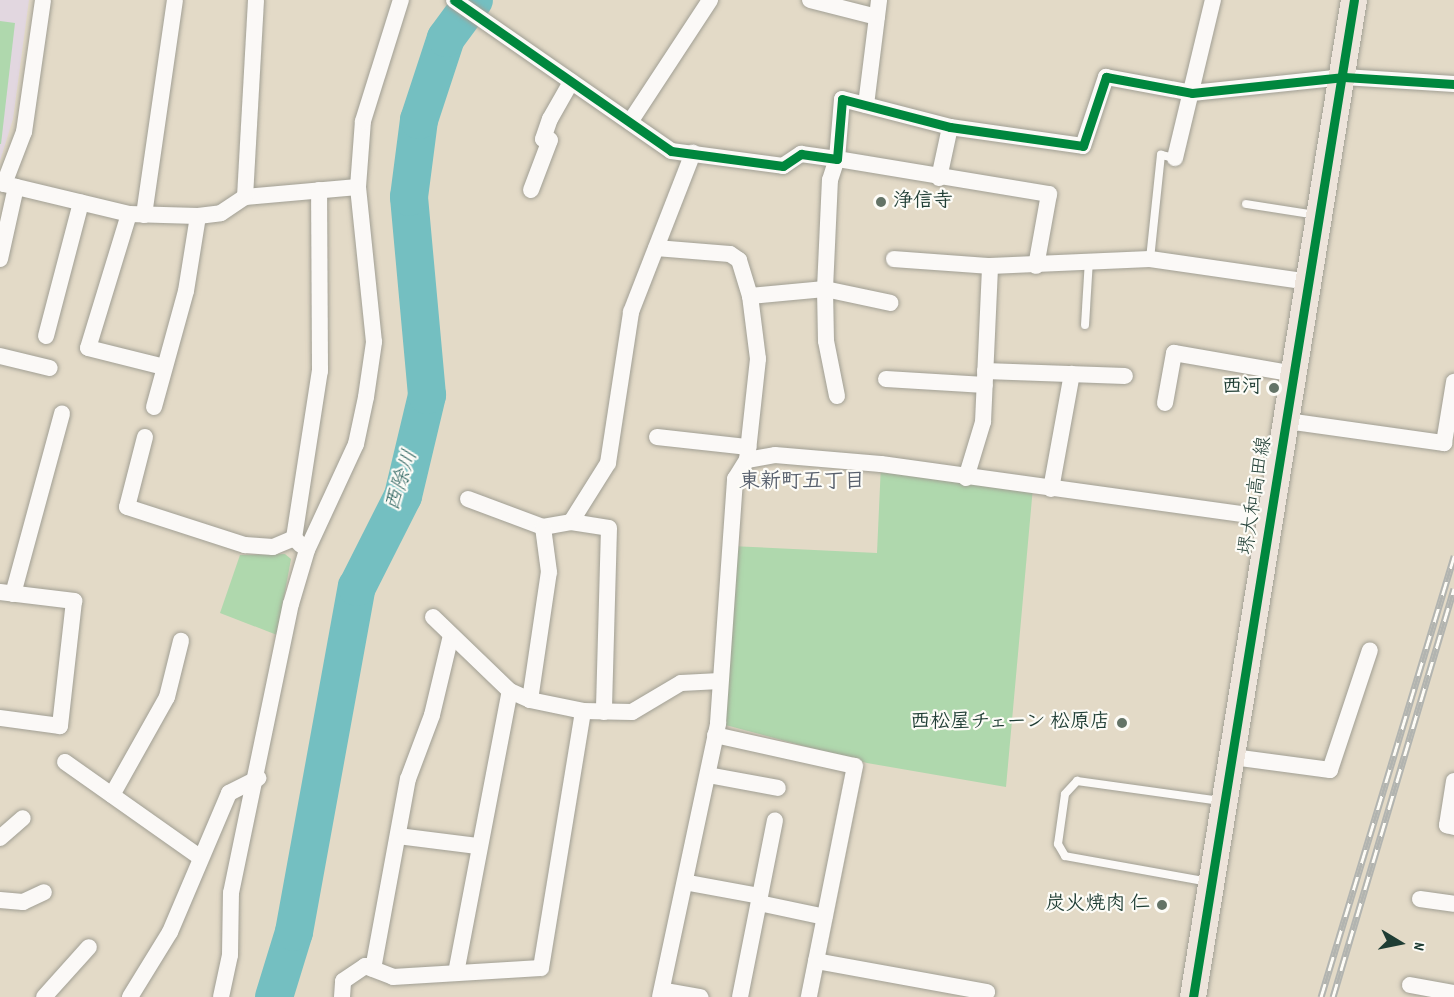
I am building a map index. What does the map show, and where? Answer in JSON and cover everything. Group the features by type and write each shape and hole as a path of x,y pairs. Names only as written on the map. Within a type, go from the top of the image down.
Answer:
{"main road":[{"name":"堺大和高田線","path":"1193,997 1344,77 1354,0"}],"street":[{"path":"0,259 7,185 24,132 43,0"},
{"path":"164,367 88,348 136,214 175,0"},
{"path":"245,197 256,0"},
{"path":"221,997 230,955 231,892 258,778 291,604 307,550 356,444 366,397 374,342 358,186 363,121 401,0"},
{"path":"454,0 671,152 783,166 801,154 1049,194 1036,266"},
{"path":"630,122 710,0"},
{"path":"810,0 878,8 866,105"},
{"path":"1175,158 1213,0"},
{"path":"837,396 826,341 825,289 830,180 837,159 842,99 950,127 1083,146 1106,77 1192,93 1344,77 1454,84"},
{"path":"531,190 550,140 543,139 550,119 571,82"},
{"path":"939,178 950,127"},
{"path":"571,522 608,463 631,312 693,153"},
{"path":"7,185 136,214 198,216 222,213 245,197 358,186"},
{"path":"294,538 320,371 319,190"},
{"path":"46,336 81,203"},
{"path":"154,407 186,291 198,216"},
{"path":"656,248 730,254 742,267 750,296 758,359 748,453 735,479 715,735 688,883 663,994 700,997"},
{"path":"894,259 990,266 1036,266 1089,259 1150,259 1309,282"},
{"path":"966,478 983,422 990,266"},
{"path":"750,296 825,289 891,303"},
{"path":"1165,402 1174,353 1294,374"},
{"path":"0,356 50,368"},
{"path":"1051,489 1072,374"},
{"path":"886,379 1072,374 1125,376"},
{"path":"1287,421 1444,443 1454,382"},
{"path":"0,718 60,726 74,602 7,593 62,414"},
{"path":"146,437 127,507 244,545 273,547 294,538"},
{"path":"657,437 748,453 881,464 966,478 1271,518"},
{"path":"468,499 543,527 571,522 609,528 604,712"},
{"path":"530,700 549,573 543,527"},
{"path":"294,538 307,550"},
{"path":"432,617 510,691 530,700 584,711 632,712 681,683 720,681"},
{"path":"373,969 408,779 432,715 451,635"},
{"path":"112,795 167,697 182,641"},
{"path":"1233,757 1330,770 1370,650"},
{"path":"456,973 477,846 510,691"},
{"path":"342,997 343,981 365,966 393,978 541,968 584,711"},
{"path":"715,735 855,766 809,997"},
{"path":"65,762 201,858"},
{"path":"708,776 778,788"},
{"path":"130,997 170,932 229,793 258,778"},
{"path":"1454,781 1447,825 1454,826"},
{"path":"0,838 23,818"},
{"path":"740,997 776,820"},
{"path":"398,836 477,846"},
{"path":"688,883 825,917"},
{"path":"0,900 23,902 44,891"},
{"path":"1420,899 1454,904"},
{"path":"44,997 89,947"},
{"path":"816,961 987,992"},
{"path":"1410,985 1454,993"}],"lane":[{"path":"1150,259 1161,155 1175,158"},
{"path":"1246,204 1321,215"},
{"path":"1085,325 1089,259"},
{"path":"1212,883 1065,856 1058,844 1065,794 1077,781 1226,802"}],"shaded area":[{"path":"0,0 29,0 13,119 0,161"}],"green space":[{"path":"0,21 15,23 1,144 0,144"},
{"path":"881,464 1033,487 1006,787 867,763 718,723 730,546 877,553"},
{"path":"285,554 291,559 277,635 220,613 240,555"}],"waterway":[{"name":"西除川","path":"274,997 294,932 357,587 403,496 427,395 409,197 419,120 446,38 474,0"}],"railway":[{"path":"1321,997 1454,556"},
{"path":"1333,997 1454,589"}],"cycle path":[{"path":"454,0 671,151 783,166 801,154 837,159 842,99 950,127 1083,146 1106,77 1192,93 1344,77 1454,84"},
{"path":"1193,997 1354,0"}],"place":[{"name":"浄信寺","path":"881,202"},
{"name":"西河","path":"1274,388"},
{"name":"西松屋チェーン 松原店","path":"1122,723"},
{"name":"炭火焼肉 仁","path":"1162,905"}],"district":[{"name":"東新町五丁目","path":"802,483"}]}
